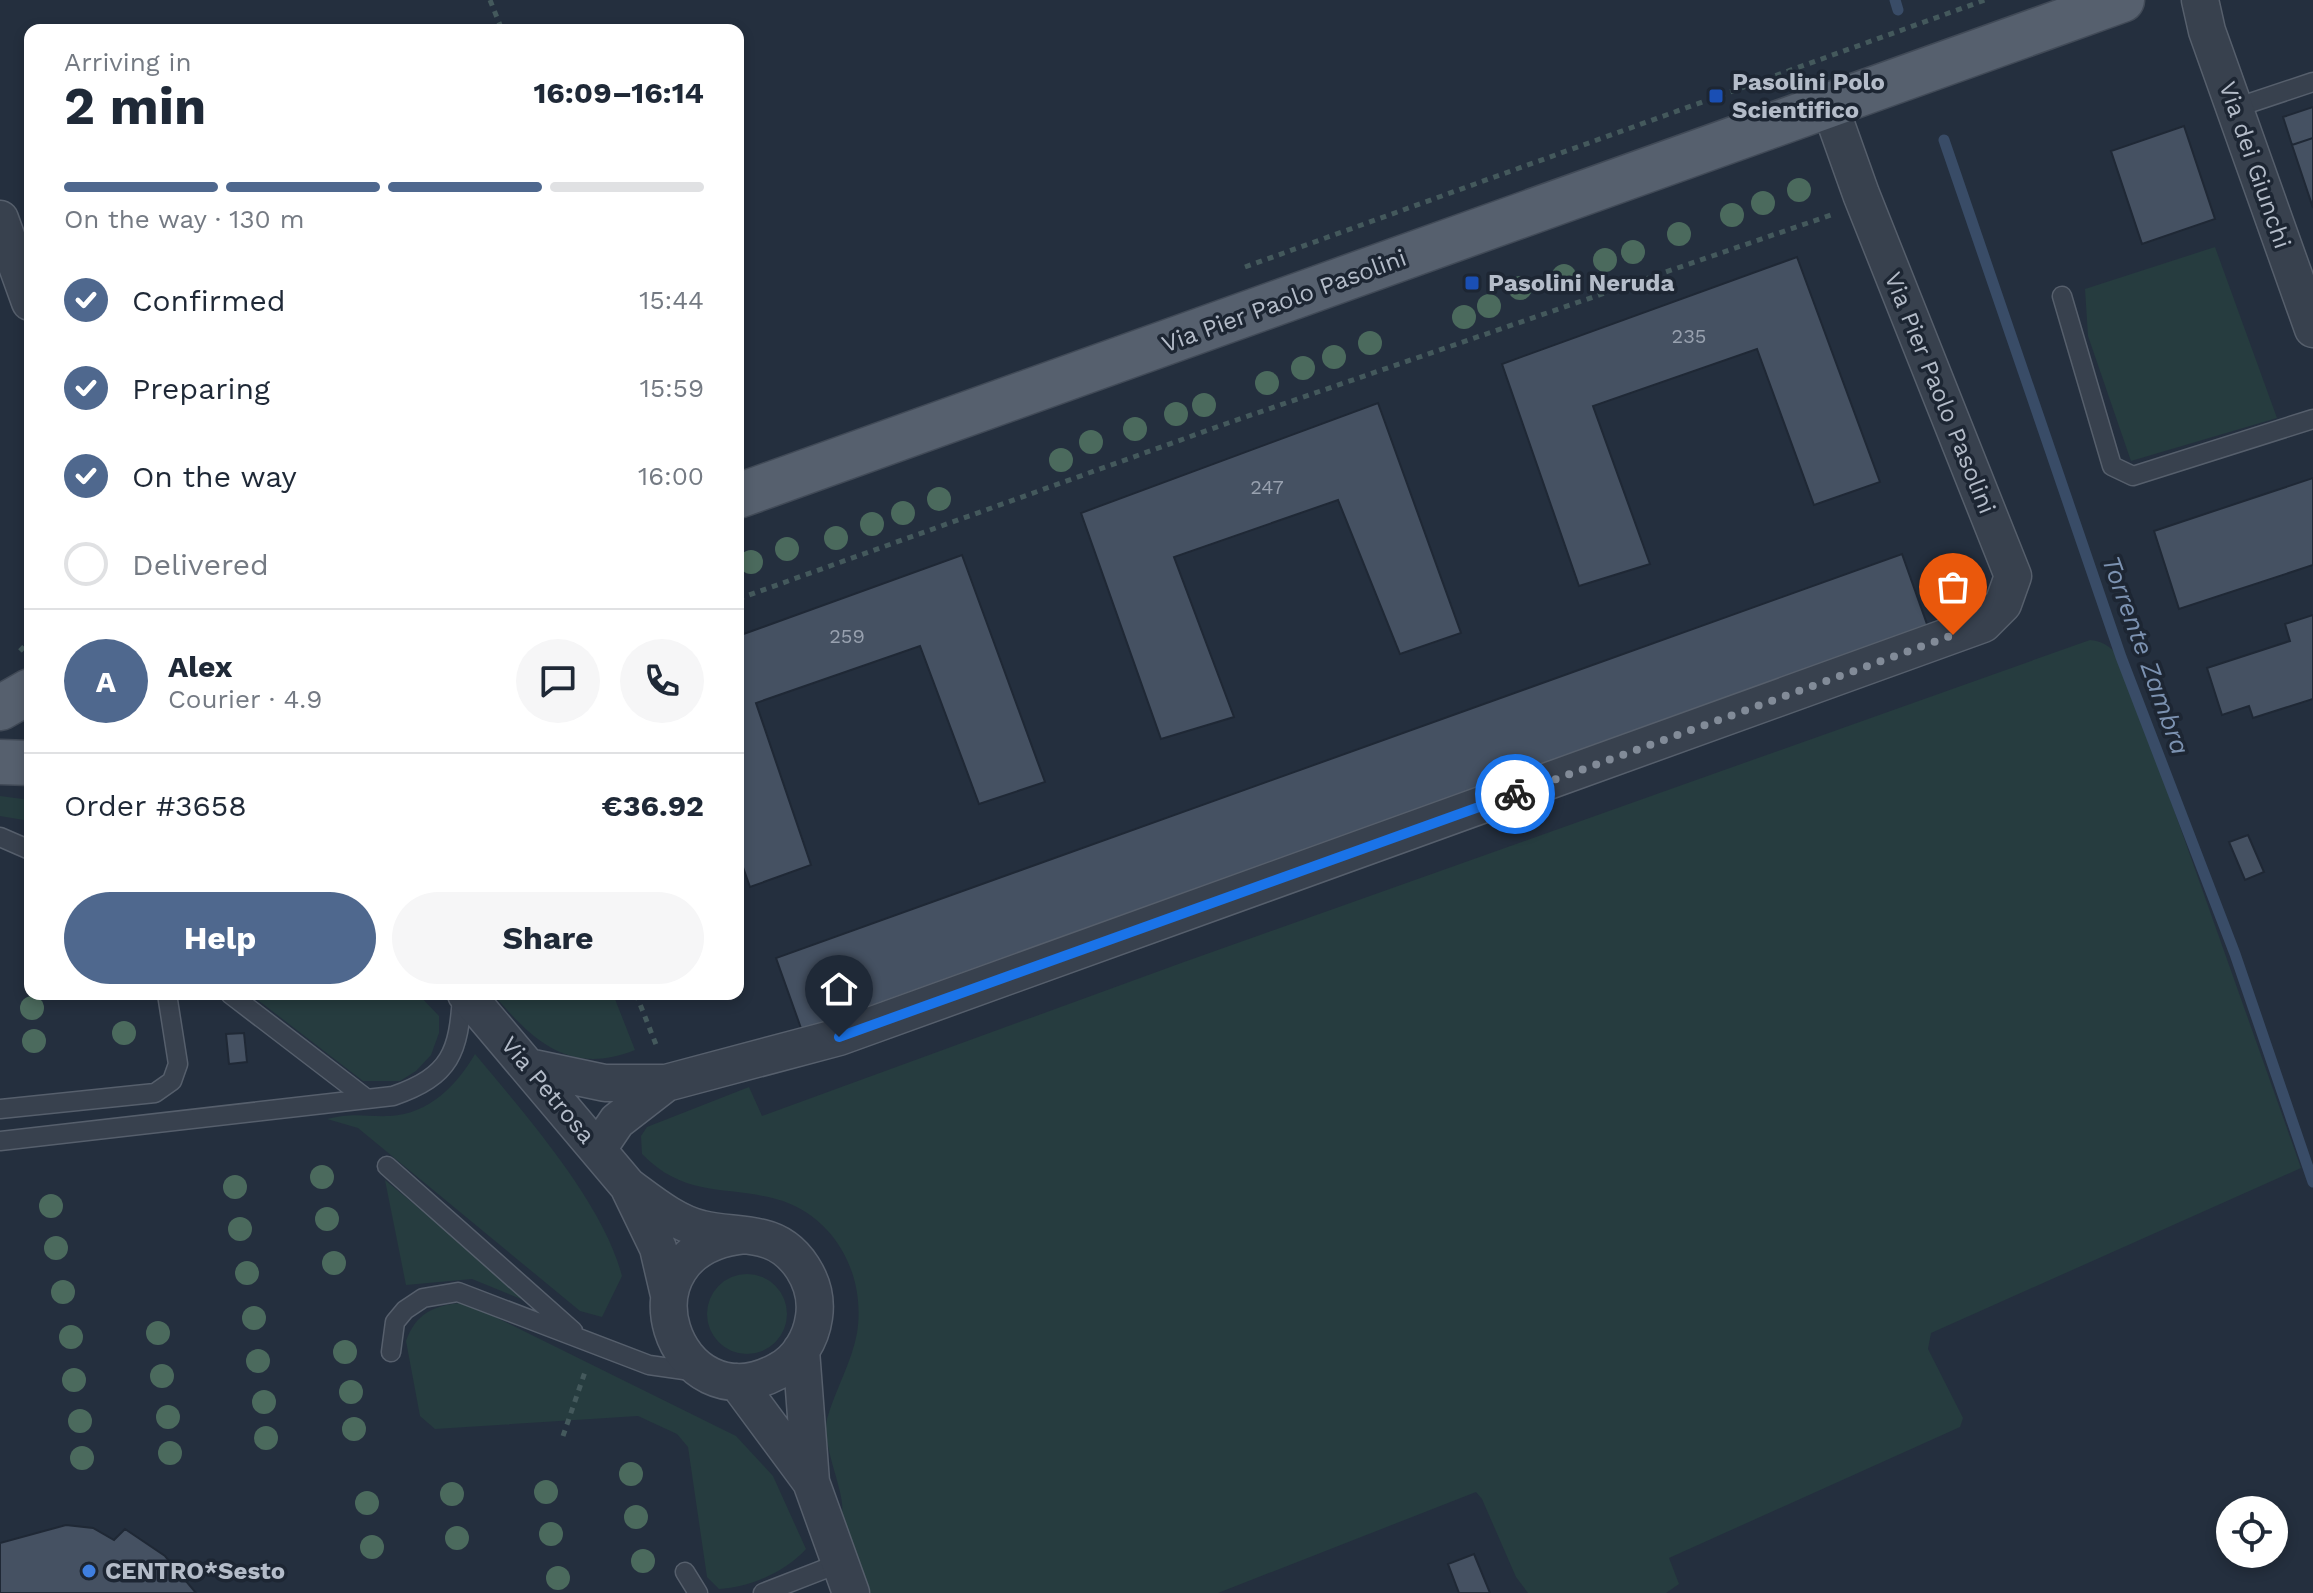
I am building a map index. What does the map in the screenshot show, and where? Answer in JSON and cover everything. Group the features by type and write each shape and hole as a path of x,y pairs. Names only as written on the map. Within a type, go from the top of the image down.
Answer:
{"main road":[{"name":"Via Pier Paolo Pasolini","path":"744,494 2122,0"},
{"path":"0,708 24,694"},
{"path":"0,762 24,763"}],"street":[{"name":"Via dei Giunchi","path":"2200,0 2313,329"},
{"name":"Via Pier Paolo Pasolini","path":"529,1067 605,1083 668,1082 839,1037 1983,624 2003,604 2013,576 1864,203 1830,107"},
{"path":"0,219 24,285"},
{"name":"Via Petrosa","path":"469,1000 628,1186 658,1248 669,1295 668,1320 677,1345 693,1365 722,1378 811,1482"},
{"name":"Via Pier Paolo Pasolini","path":"598,1149 617,1121 668,1082"},
{"name":"Via Petrosa","path":"628,1186 668,1214 700,1229 765,1238 782,1247 805,1271 815,1312 801,1350 811,1482 842,1583"},
{"path":"669,1295 674,1278 693,1252 723,1237 745,1235"},
{"path":"722,1378 769,1376 783,1369 801,1350"}],"lane":[{"path":"2235,108 2313,82"},
{"path":"2062,296 2112,466 2133,476 2313,419"},
{"path":"0,837 24,847"},
{"path":"0,1109 155,1093 172,1081 178,1064 168,1000"},
{"path":"238,1000 367,1099"},
{"path":"0,1141 393,1096 419,1087 442,1070 459,1037 463,1000"},
{"path":"387,1166 590,1344"},
{"path":"391,1352 395,1322 405,1310 423,1298 458,1292 649,1365 722,1378"},
{"path":"685,1572 698,1593"},
{"path":"763,1593 842,1583"}],"path":[{"path":"490,0 500,24"},
{"path":"1236,270 1985,0"},
{"path":"744,597 1228,423 1864,203"},
{"path":"638,1000 668,1082"},
{"path":"563,1436 590,1344"}],"green space":[{"path":"2215,247 2277,418 2131,461 2088,336 2085,289"},
{"path":"2090,640 2109,647 2125,670 2301,1168 1931,1333 1928,1349 1963,1418 1960,1427 1669,1558 1679,1584 1666,1593 1528,1593 1516,1577 1482,1499 1476,1492 1218,1593 870,1593 840,1518 842,1500 826,1431 830,1408 857,1333 857,1291 844,1253 819,1222 783,1201 692,1185 659,1169 642,1154 641,1136 647,1127 749,1087 762,1116 1184,962"},
{"path":"0,796 24,799 24,820 0,816"},
{"path":"258,1000 424,1000 439,1016 439,1033 431,1055 416,1071 400,1081 363,1081"},
{"path":"498,1000 615,1000 635,1050 591,1059 572,1056 539,1040"},
{"path":"475,1054 560,1159 598,1218 622,1276 602,1317 580,1311 358,1128 327,1119 353,1115 390,1116 417,1110 450,1087"},
{"path":"385,1180 536,1305 472,1279 406,1285"},
{"path":"747,1274 762,1277 775,1286 784,1299 787,1314 784,1329 775,1342 762,1351 747,1354 732,1351 719,1342 710,1329 707,1314 710,1299 719,1286 732,1277"},
{"path":"460,1303 475,1307 736,1436 773,1476 806,1549 788,1565 767,1577 719,1589 707,1577 688,1447 677,1434 638,1416 435,1429 420,1416 406,1341 415,1324 426,1313 441,1306"}],"building":[{"path":"2313,107 2313,138 2292,145 2283,117"},
{"path":"2184,126 2215,219 2142,244 2111,151"},
{"path":"2313,138 2313,208 2292,145"},
{"path":"1797,257 1880,482 1814,505 1757,349 1593,406 1650,564 1579,586 1502,364"},
{"path":"1378,403 1461,633 1400,654 1338,500 1174,557 1234,717 1161,739 1081,513"},
{"path":"2313,478 2313,565 2179,609 2154,531"},
{"path":"1902,554 1928,627 802,1031 776,958"},
{"path":"962,555 1045,782 979,804 920,646 756,703 811,865 750,887 744,870 744,634"},
{"path":"2313,615 2313,699 2253,718 2249,706 2222,715 2207,668 2290,641 2285,624"},
{"path":"2248,835 2264,872 2245,880 2229,842"},
{"path":"244,1033 247,1062 229,1064 226,1034"},
{"name":"CENTRO*Sesto","path":"66,1525 93,1528 114,1540 125,1529 165,1556 196,1593 0,1593 0,1543"},
{"path":"1474,1554 1490,1593 1459,1593 1448,1564"}],"waterway":[{"name":"Torrente Zambra","path":"1895,0 1898,10"},
{"name":"Torrente Zambra","path":"1944,140 2121,657 2235,954 2313,1182"}],"way so far":[{"path":"1515,794 1953,635"}],"place":[{"name":"Pasolini Polo Scientifico","path":"1716,96"},
{"name":"Pasolini Neruda","path":"1472,283"},
{"name":"CENTRO*Sesto","path":"89,1571"}],"route":[{"path":"839,1037 1515,794"}]}
